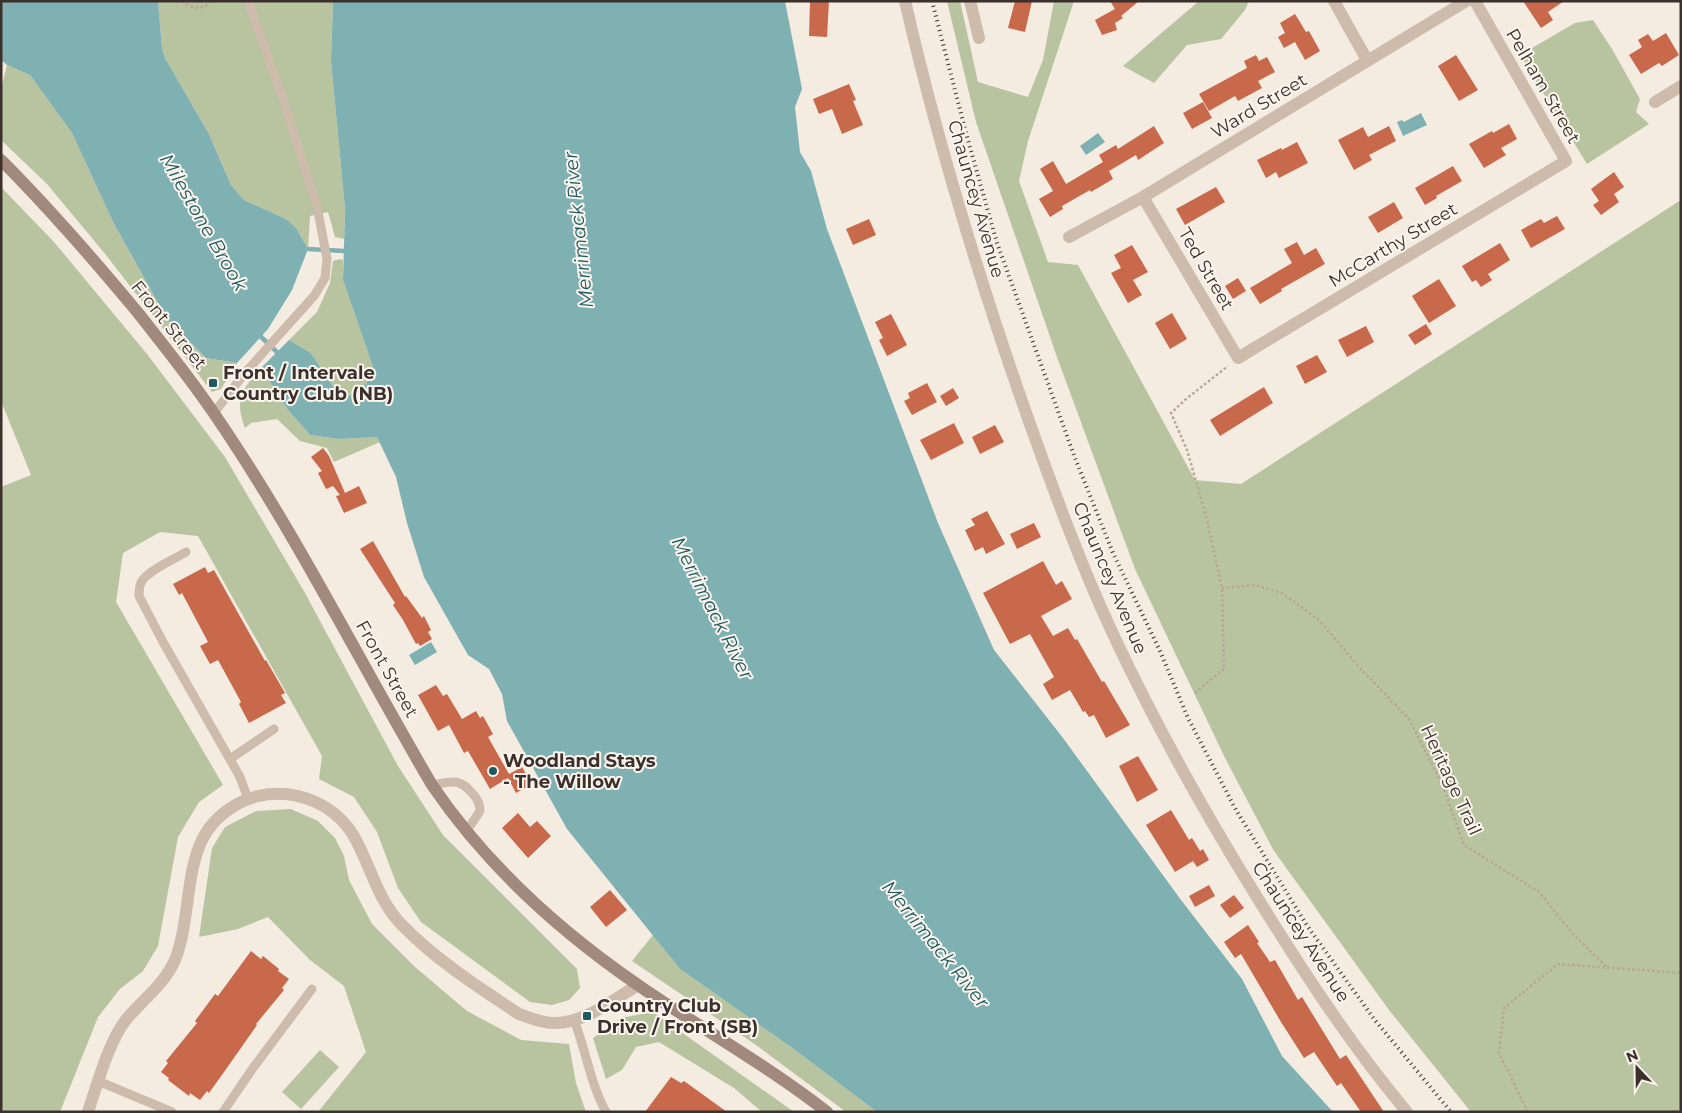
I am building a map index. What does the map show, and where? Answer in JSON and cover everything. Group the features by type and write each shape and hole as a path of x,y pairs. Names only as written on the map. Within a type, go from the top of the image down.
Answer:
{"main road":[{"name":"Front Street","path":"1,160 48,208 120,292 184,370 214,413 311,570 432,785 466,832 524,894 580,942 638,985 795,1088 827,1112"}],"street":[{"name":"Chauncey Avenue","path":"905,1 920,65 961,213 996,327 1050,482 1108,624 1140,690 1218,834 1329,1010 1407,1112"},
{"path":"970,1 979,38"},
{"path":"1334,1 1367,60"},
{"name":"Ward Street","path":"1069,237 1143,197 1466,1"},
{"name":"Pelham Street","path":"1475,1 1566,162"},
{"path":"1655,102 1681,86"},
{"name":"McCarthy Street","path":"1238,358 1566,162"},
{"name":"Ted Street","path":"1143,197 1238,358"},
{"path":"88,1112 115,1037 125,1021 159,986 169,973 176,958 182,938 197,852 203,838 224,812 248,799 261,796 293,794 321,804 335,815 347,826 356,841 372,880 391,913 428,950 519,1014 536,1021 554,1023 574,1020 597,1010 638,985"}],"lane":[{"path":"214,413 244,374 314,296 325,278 327,259 325,240 317,206 284,102 248,1"},
{"path":"186,552 142,580 139,596 162,642 240,777 248,799"},
{"path":"230,759 274,729"},
{"path":"432,785 453,781 462,783 476,797 480,811 466,832"},
{"path":"223,1112 312,989"},
{"path":"574,1020 595,1087 606,1112"},
{"path":"98,1081 172,1112"}],"path":[{"path":"182,1 198,8 207,6 210,1"},
{"path":"1194,693 1224,669 1222,588 1206,516 1187,450 1171,413 1238,358"},
{"name":"Heritage Trail","path":"1222,588 1255,585 1282,592 1319,620 1360,668 1409,719 1442,784 1464,845 1539,892 1572,933 1608,968"},
{"path":"1528,1112 1499,1053 1504,1008 1558,964 1681,973"}],"green space":[{"path":"158,1 333,1 331,61 345,209 344,239 335,237 328,212 310,216 308,249 296,228 286,219 244,200 231,185 209,134 165,58 162,49"},
{"path":"947,1 960,1 978,82 1028,97 1043,60 1054,1 1074,1 1028,141 1019,181 1048,262 1078,265 1195,480 1241,484 1681,200 1681,1112 1471,1112 1389,1010 1274,851 1225,758 1135,569 1057,357 976,122"},
{"path":"1199,1 1249,1 1245,10 1221,39 1187,45 1154,83 1123,66"},
{"path":"1593,20 1612,49 1640,99 1636,112 1649,124 1587,164 1520,55 1575,23"},
{"path":"7,65 30,75 72,133 113,222 167,319 206,358 237,363 221,389 212,392 106,255 47,184 1,140 1,89"},
{"path":"1,187 54,242 147,354 225,457 305,593 398,766 443,835 577,969 580,988 569,1000 552,1005 530,1002 421,922 398,888 377,832 354,797 319,779 322,756 198,536 160,532 123,553 116,602 223,785 199,802 178,837 158,946 143,971 120,989 98,1017 60,1112 1,1112 1,487 31,475 1,401"},
{"path":"343,260 343,280 373,367 366,384 349,396 332,385 311,353 289,340 317,312 330,283 333,261"},
{"path":"261,368 288,410 310,435 339,439 377,437 380,442 334,462 327,448 300,441 277,419 251,423 245,428 240,410 240,402 249,382"},
{"path":"291,809 318,821 335,838 344,856 349,880 372,924 415,967 467,1011 521,1040 569,1044 576,1083 586,1112 318,1112 366,1052 344,986 310,960 268,917 238,929 199,937 212,848 225,827 256,811"},
{"path":"653,935 680,969 795,1050 877,1112 846,1112 756,1045 632,961"},
{"path":"653,1012 794,1112 762,1112 734,1088 659,1042 636,1047 622,1070 606,1079 593,1038 621,1018"},
{"path":"320,1050 339,1067 301,1109 282,1092"}],"water":[{"path":"1,1 158,1 162,48 165,58 209,134 231,185 244,200 286,219 296,228 308,249 292,290 268,329 237,363 206,358 167,319 113,222 72,133 30,75 7,65 1,60"},
{"name":"Merrimack River","path":"333,1 785,1 802,89 795,107 800,152 811,171 827,229 938,523 994,650 1063,738 1181,900 1242,979 1282,1056 1333,1112 877,1112 795,1050 680,969 567,829 507,721 502,694 489,669 468,655 424,577 407,523 396,477 377,437 339,439 310,435 288,410 261,368 289,340 311,353 332,385 349,396 366,384 373,367 343,280 345,209 331,61"},
{"path":"1421,113 1427,125 1403,136 1397,122 1402,120 1404,122"},
{"path":"1098,133 1105,142 1086,155 1080,146"},
{"path":"431,642 437,652 415,665 409,655"}],"building":[{"path":"810,1 829,1 827,37 809,36"},
{"path":"1015,1 1032,1 1025,32 1008,28"},
{"path":"1110,1 1139,1 1121,16 1123,18 1115,23 1117,30 1102,35 1095,20 1115,9"},
{"path":"1523,1 1564,1 1548,12 1553,20 1541,28"},
{"path":"1295,14 1306,32 1309,31 1320,51 1305,60 1295,42 1284,48 1278,37 1285,33 1280,23"},
{"path":"1666,33 1679,55 1662,66 1659,63 1641,74 1629,55 1642,47 1638,40 1648,34 1653,41"},
{"path":"1256,55 1259,61 1267,57 1275,72 1258,81 1262,88 1238,101 1235,96 1209,111 1199,94 1247,68 1244,61"},
{"path":"1456,55 1478,90 1459,101 1438,66"},
{"path":"849,84 856,100 853,101 863,125 842,134 832,109 819,114 813,99"},
{"path":"1203,102 1212,118 1192,129 1183,113"},
{"path":"1509,124 1517,139 1501,148 1506,155 1484,168 1469,144"},
{"path":"1154,126 1164,143 1138,160 1136,155 1109,171 1113,179 1062,206 1063,209 1050,217 1039,199 1053,191 1040,169 1053,161 1066,184 1103,162 1099,155 1116,145 1118,149"},
{"path":"1389,126 1396,141 1369,155 1372,160 1354,170 1338,140 1363,127 1368,137"},
{"path":"1297,142 1308,163 1279,178 1276,172 1266,178 1257,160"},
{"path":"1453,166 1462,181 1436,196 1437,198 1425,205 1415,188"},
{"path":"1614,172 1624,187 1614,194 1619,202 1601,215 1593,205 1599,201 1591,189"},
{"path":"1216,187 1225,202 1185,225 1176,209"},
{"path":"1394,202 1403,218 1378,233 1368,217"},
{"path":"1557,216 1565,229 1531,248 1521,230 1541,219 1544,223"},
{"path":"869,219 876,235 853,245 846,229"},
{"path":"1297,242 1304,255 1316,248 1325,264 1281,289 1282,291 1260,304 1250,288 1292,263 1284,249"},
{"path":"1500,243 1510,260 1488,274 1492,280 1481,287 1476,280 1472,282 1462,266"},
{"path":"1132,245 1148,272 1133,280 1142,295 1128,303 1111,273 1121,268 1114,255"},
{"path":"1238,278 1246,291 1233,299 1225,286"},
{"path":"1439,279 1456,306 1429,323 1412,296"},
{"path":"1172,313 1187,339 1170,349 1155,323"},
{"path":"891,314 907,345 887,356 879,340 883,338 875,322"},
{"path":"1426,324 1432,334 1415,345 1408,335"},
{"path":"1366,326 1374,342 1347,357 1338,340"},
{"path":"1317,355 1327,372 1305,384 1296,366"},
{"path":"927,383 937,402 912,415 904,401 910,398 908,393"},
{"path":"1264,387 1273,403 1220,436 1210,420"},
{"path":"953,388 959,398 946,406 940,396"},
{"path":"954,423 964,443 931,460 920,440"},
{"path":"995,425 1004,442 980,454 972,437"},
{"path":"323,448 329,456 345,493 359,486 367,503 344,513 336,496 340,495 333,486 326,489 318,473 322,471 311,457"},
{"path":"987,511 1005,544 986,554 983,547 975,551 965,530 975,525 971,519"},
{"path":"1034,523 1041,537 1017,549 1010,534"},
{"path":"373,541 405,597 422,618 424,616 431,630 428,632 432,639 420,646 418,643 416,644 393,605 395,603 360,549"},
{"path":"1043,561 1056,585 1062,581 1072,599 1041,616 1053,636 1068,628 1075,640 1077,639 1130,725 1106,738 1094,715 1089,717 1085,711 1083,712 1070,690 1052,700 1043,684 1054,677 1030,634 1010,644 983,593"},
{"path":"205,567 208,573 214,570 285,693 281,695 286,703 249,723 239,704 241,702 218,660 210,664 200,646 208,642 182,593 179,595 173,584"},
{"path":"436,685 443,696 447,694 462,719 476,711 480,718 483,716 493,734 488,737 509,774 522,767 532,784 516,793 508,778 490,789 468,751 464,753 449,725 438,731 418,695"},
{"path":"1138,756 1158,790 1137,802 1119,766"},
{"path":"1171,810 1189,840 1192,838 1200,851 1203,849 1209,860 1197,867 1193,861 1175,872 1146,825"},
{"path":"518,813 530,827 537,821 551,836 528,858 502,828"},
{"path":"1209,885 1215,896 1195,907 1189,896"},
{"path":"610,890 627,910 606,927 590,907"},
{"path":"1234,895 1244,908 1230,918 1220,905"},
{"path":"1248,925 1270,962 1275,960 1298,1000 1302,997 1340,1059 1346,1055 1384,1112 1361,1112 1341,1083 1337,1086 1314,1052 1304,1058 1241,954 1235,958 1224,942"},
{"path":"251,951 261,959 263,956 289,979 282,988 284,990 256,1024 209,1093 207,1091 200,1100 190,1093 189,1096 168,1080 169,1078 161,1072 168,1063 166,1061 197,1023 195,1021 215,994 218,996"},
{"path":"671,1077 681,1083 684,1081 727,1112 645,1112"}],"waterway":[{"path":"308,249 344,251"},
{"name":"Milestone Brook","path":"257,333 280,355"}],"railway":[{"path":"932,1 997,243 1075,458 1113,553 1160,651 1188,718 1236,810 1308,927 1374,1019 1451,1112"}],"place":[{"name":"Front / Intervale Country Club (NB)","path":"213,383"},
{"name":"Woodland Stays - The Willow","path":"493,771"},
{"name":"Country Club Drive / Front (SB)","path":"587,1016"}]}
